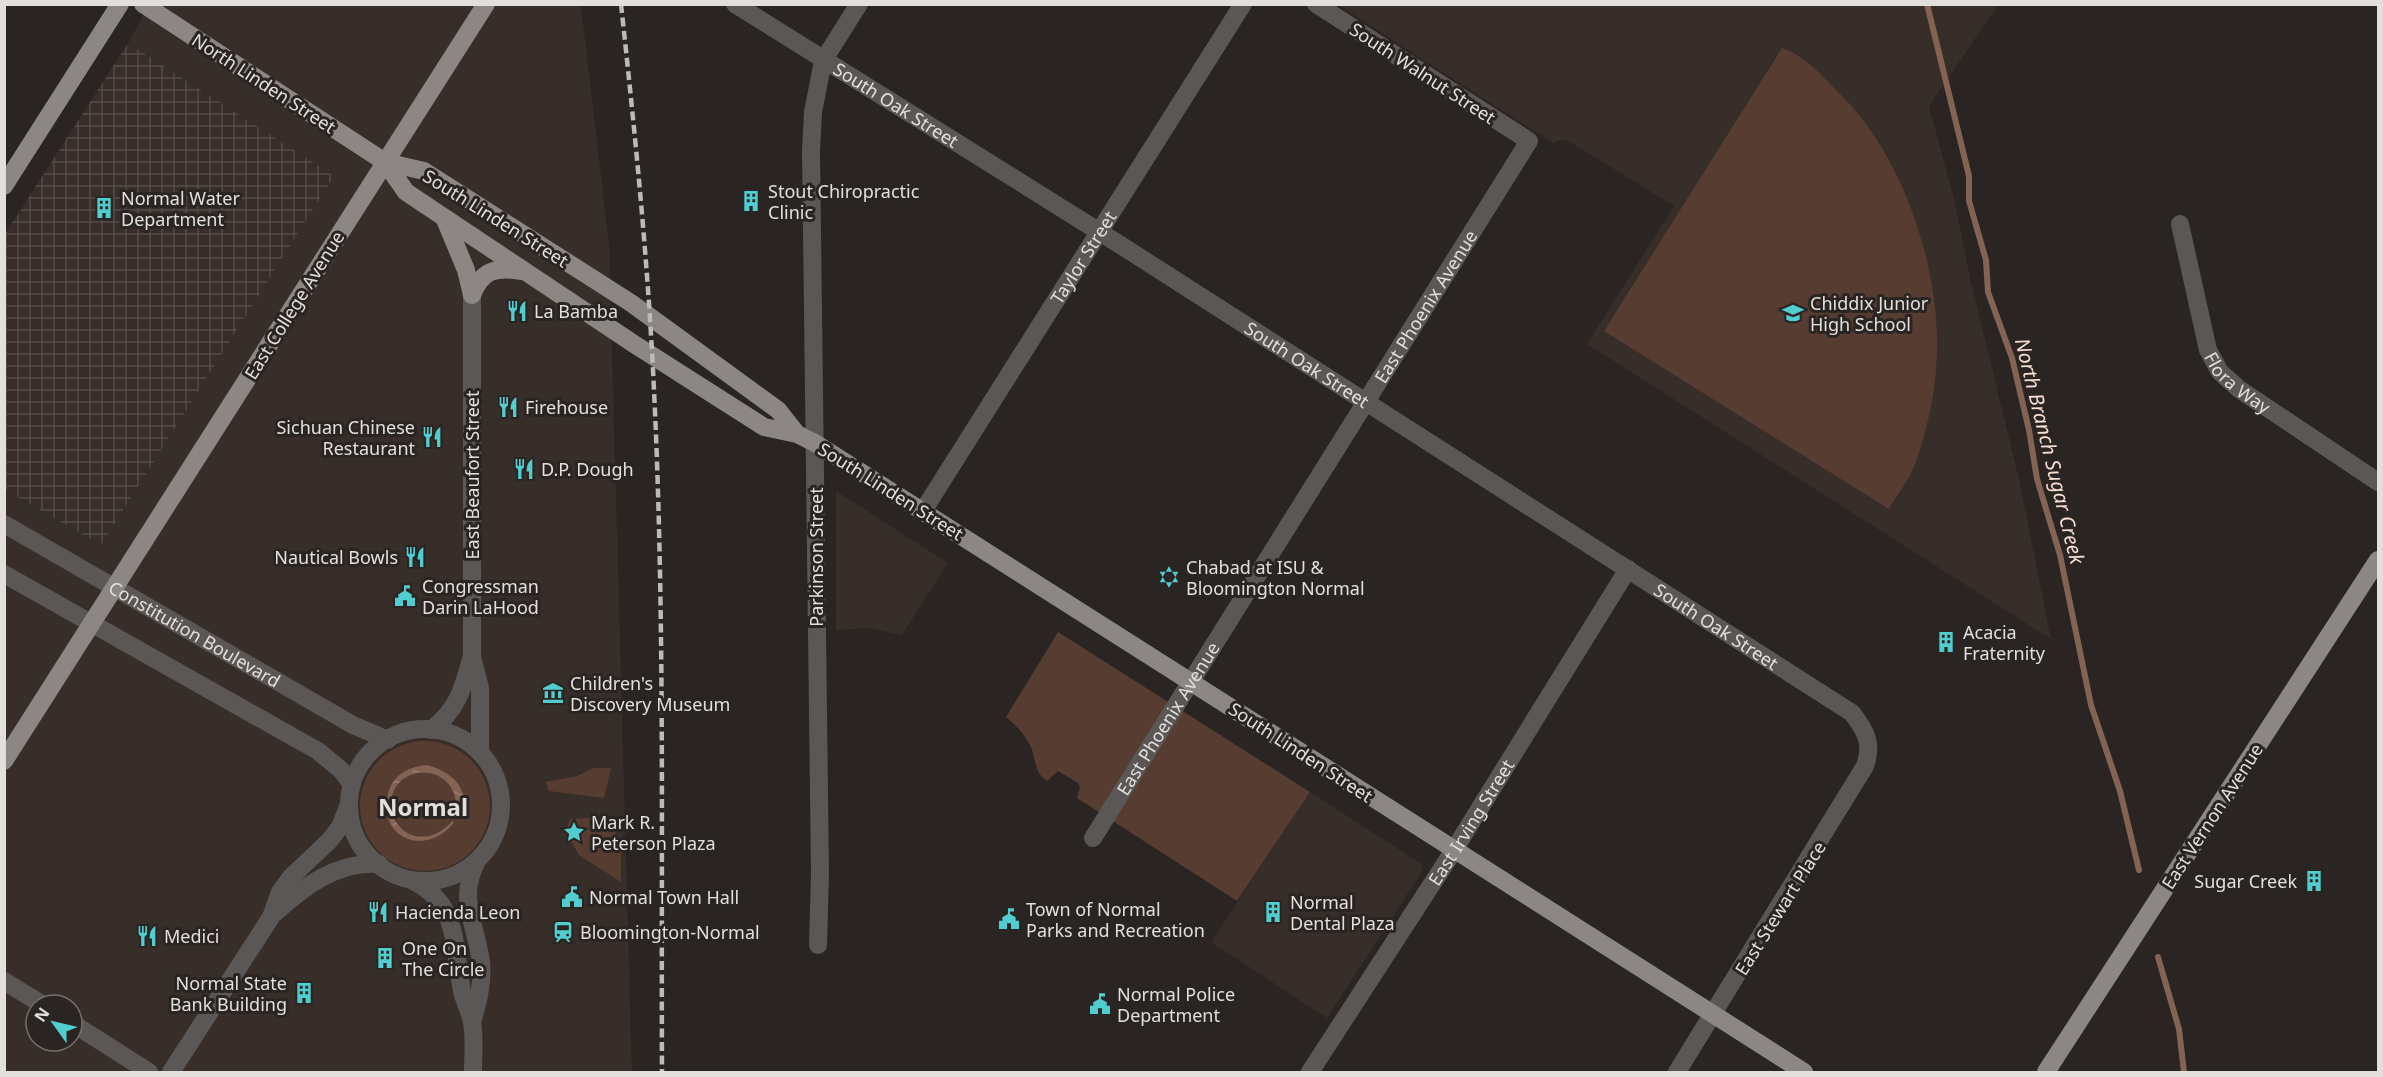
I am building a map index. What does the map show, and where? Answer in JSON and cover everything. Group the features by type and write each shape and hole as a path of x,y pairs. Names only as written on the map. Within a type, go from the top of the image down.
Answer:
{"main road":[{"path":"4,186 120,4"},
{"name":"North Linden Street","path":"143,4 385,162"},
{"name":"East College Avenue","path":"4,760 486,4"},
{"name":"South Linden Street","path":"385,162 406,192 764,427 797,434 815,443 1804,1072"},
{"name":"South Linden Street","path":"385,162 424,171 631,303 778,410 797,434"},
{"path":"444,217 466,270 472,296"},
{"path":"472,296 476,284 489,272 500,268 527,272"},
{"name":"East Vernon Avenue","path":"2046,1072 2379,560"}],"street":[{"name":"South Oak Street","path":"735,4 1099,231 1852,713 1869,738"},
{"path":"823,61 859,4"},
{"name":"Taylor Street","path":"922,511 1243,4"},
{"name":"South Walnut Street","path":"1316,4 1529,141"},
{"name":"Parkinson Street","path":"818,945 820,873 811,151 813,112 823,61"},
{"name":"East Phoenix Avenue","path":"1093,838 1529,141"},
{"name":"Flora Way","path":"2180,224 2208,350 2220,372 2239,389 2379,482"},
{"name":"East Beaufort Street","path":"472,296 472,655 480,688 480,753"},
{"name":"Constitution Boulevard","path":"4,524 353,726 388,740"},
{"name":"East Irving Street","path":"1310,1072 1454,849 1628,569"},
{"path":"4,574 318,751 341,770 351,783"},
{"name":"East Beaufort Street","path":"431,730 456,704 472,655"},
{"path":"415,882 454,874 477,860 487,850 496,835 500,814 499,793 494,774 480,753 468,742 451,734 411,729 375,747 361,763 351,783 352,826 360,846 379,864 401,878 429,889 446,911 457,948 462,991 472,1022 473,1072"},
{"name":"East Stewart Place","path":"1677,1072 1850,794 1869,756 1869,738"},
{"path":"171,1072 271,916 280,892 291,877 319,853 340,827 350,801"},
{"path":"472,1022 480,994 481,962 471,919 467,888 477,860"},
{"path":"271,916 302,889 338,869 355,864 379,864"},
{"path":"4,981 24,993"},
{"path":"84,1031 149,1072"}],"shaded area":[{"path":"149,5 581,5 609,245 632,1072 5,1072 4,490 101,545 333,176 128,43"},
{"name":"Chiddix Junior High School","path":"1338,5 1998,5 1929,106 1954,199 1971,282 2019,479 2051,639 1587,344 1674,206 1567,140 1553,143"},
{"path":"128,43 334,176 101,545 5,490 5,234"},
{"path":"1782,48 1799,56 1814,68 1865,122 1885,153 1902,187 1916,222 1927,260 1934,297 1937,334 1933,392 1916,462 1889,509 1604,331"},
{"path":"836,491 948,563 902,635 869,628 836,630"},
{"path":"1058,632 1310,792 1237,901 1077,798 1080,788 1078,783 1058,771 1047,781 1040,774 1029,743 1020,730 1006,717"},
{"path":"425,741 450,746 471,760 485,781 490,806 485,831 471,852 450,866 425,871 400,866 379,852 365,831 360,806 365,781 379,760 400,746"},
{"path":"593,768 611,768 604,798 549,791 545,782 577,776"},
{"path":"1310,792 1423,865 1421,873 1327,1018 1211,942"},
{"path":"612,817 616,835 621,837 621,882 579,855 563,828 567,827 570,819"}],"water":[{"path":"427,765 444,772 457,783 464,797 463,816 456,814 455,796 448,784 438,776 425,772 413,774 402,780 394,791 391,806 398,825 406,832 420,837 441,831 452,821 454,822 448,829 432,839 414,841 398,833 391,825 387,811 388,794 394,780 399,775 412,768"}],"waterway":[{"name":"North Branch Sugar Creek","path":"1927,4 1969,176 1969,201 1986,260 1988,292 2012,358 2029,430 2037,479 2060,555 2091,705 2120,791 2139,870"},
{"name":"North Branch Sugar Creek","path":"2158,957 2179,1029 2184,1072"}],"railway":[{"path":"621,4 645,245 657,475 662,731 662,1072"}],"place":[{"name":"Stout Chiropractic Clinic","path":"751,201"},
{"name":"Normal Water Department","path":"104,208"},
{"name":"La Bamba","path":"517,311"},
{"name":"Chiddix Junior High School","path":"1793,313"},
{"name":"Firehouse","path":"508,407"},
{"name":"Sichuan Chinese Restaurant","path":"432,437"},
{"name":"D.P. Dough","path":"524,469"},
{"name":"Nautical Bowls","path":"415,557"},
{"name":"Chabad at ISU & Bloomington Normal","path":"1169,577"},
{"name":"Congressman Darin LaHood","path":"405,596"},
{"name":"Acacia Fraternity","path":"1946,642"},
{"name":"Children's Discovery Museum","path":"553,693"},
{"name":"Mark R. Peterson Plaza","path":"574,832"},
{"name":"Sugar Creek","path":"2314,881"},
{"name":"Normal Town Hall","path":"572,897"},
{"name":"Hacienda Leon","path":"378,912"},
{"name":"Normal Dental Plaza","path":"1273,912"},
{"name":"Town of Normal Parks and Recreation","path":"1009,919"},
{"name":"Bloomington-Normal","path":"563,932"},
{"name":"Medici","path":"147,936"},
{"name":"One On The Circle","path":"385,958"},
{"name":"Normal State Bank Building","path":"304,993"},
{"name":"Normal Police Department","path":"1100,1004"}],"district":[{"name":"Normal","path":"423,806"}]}
